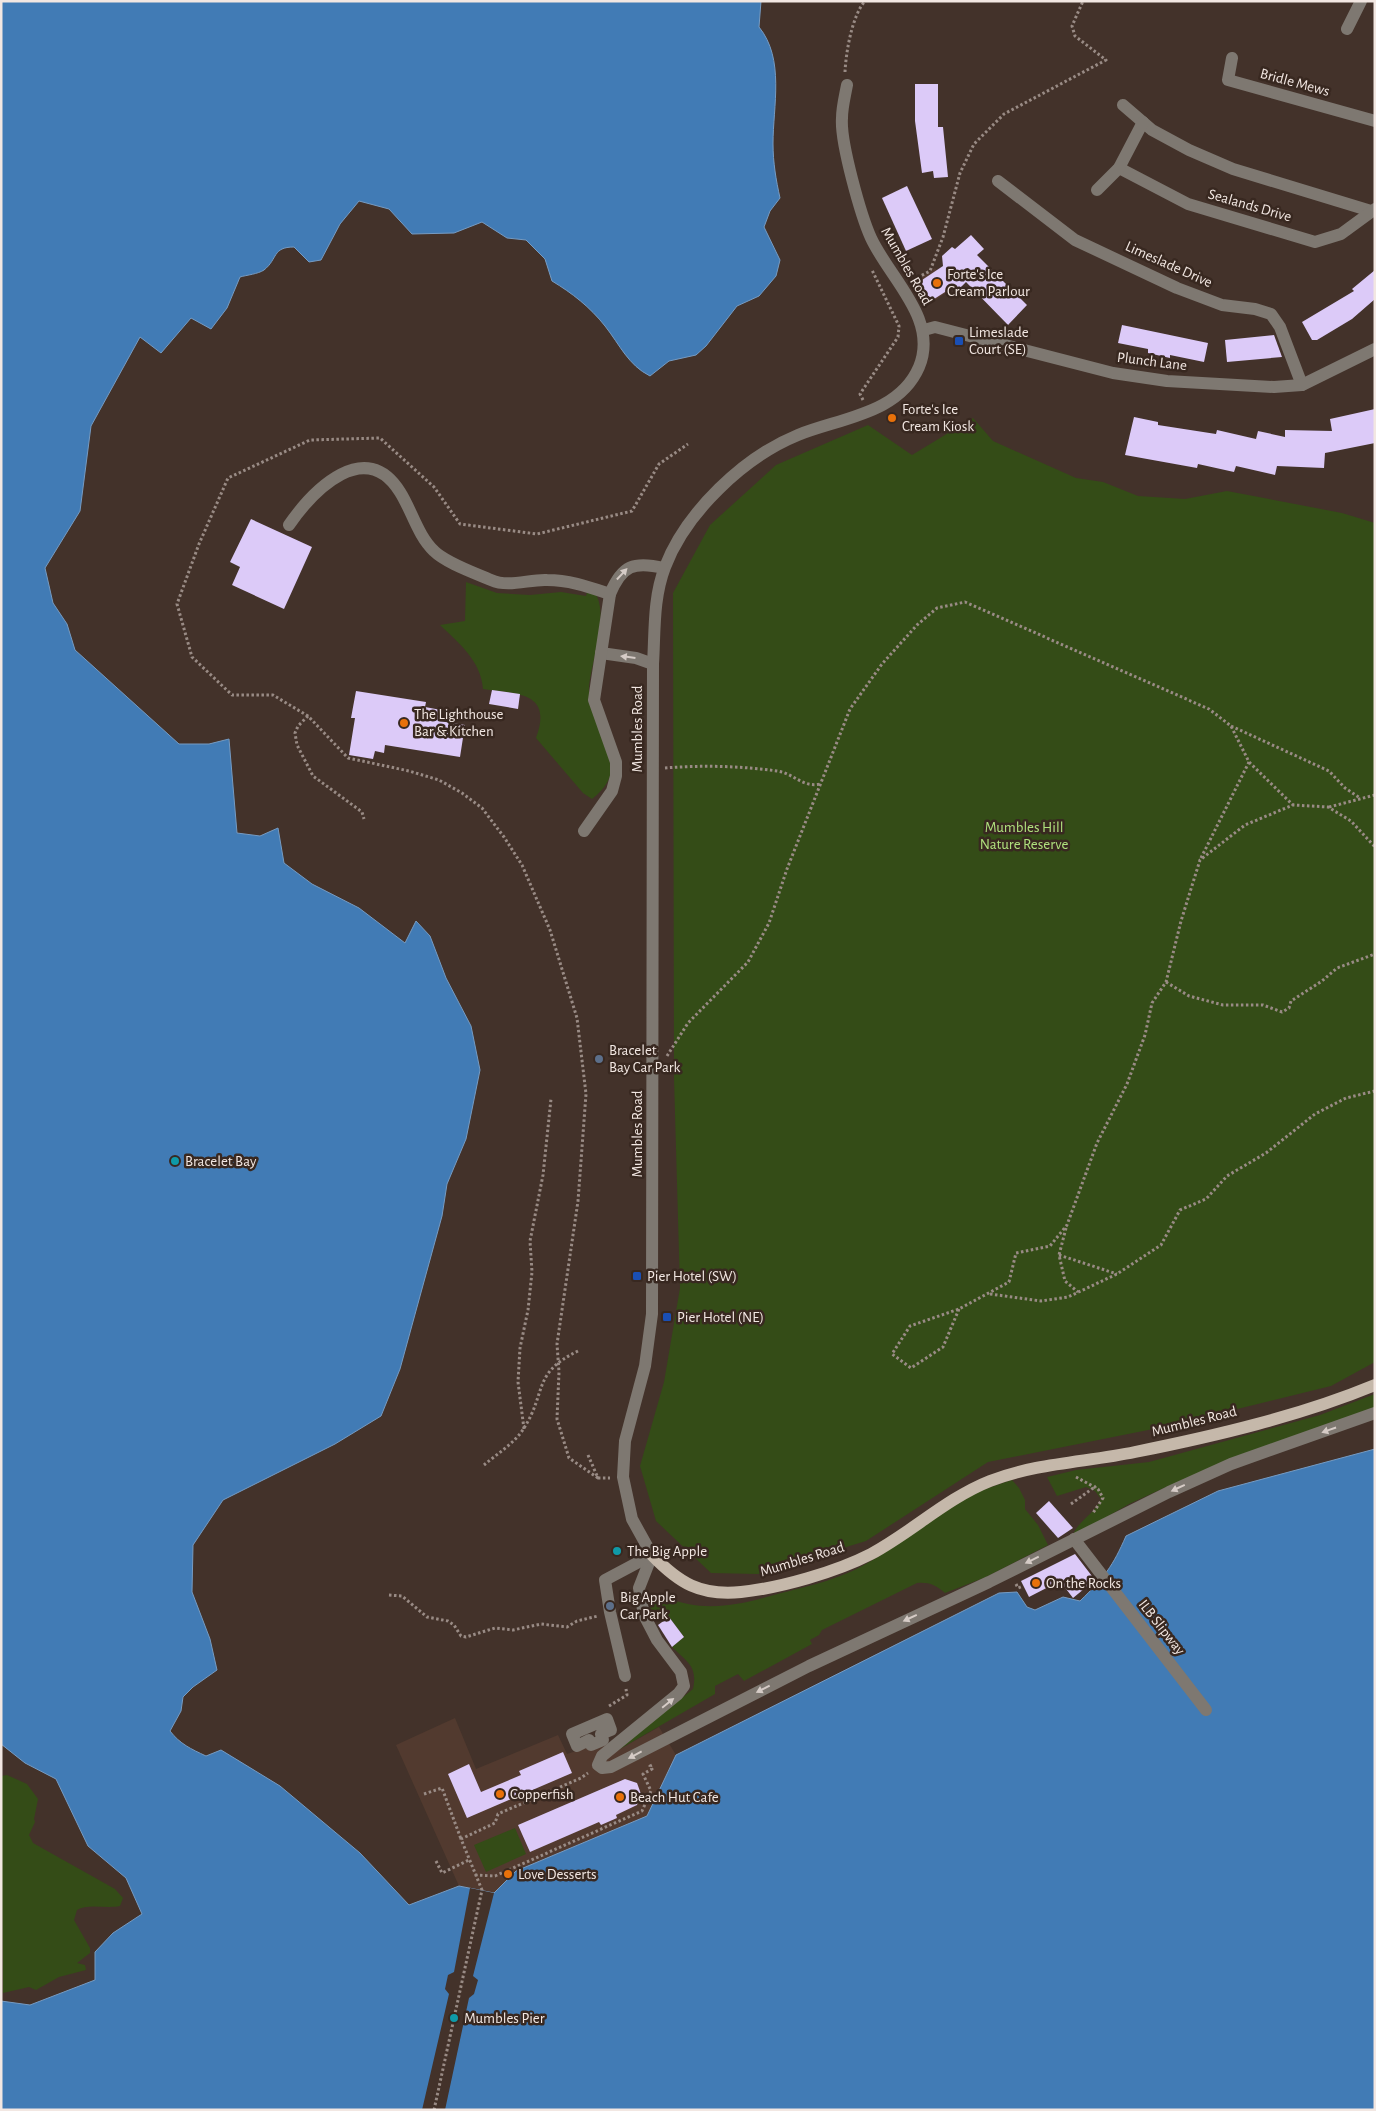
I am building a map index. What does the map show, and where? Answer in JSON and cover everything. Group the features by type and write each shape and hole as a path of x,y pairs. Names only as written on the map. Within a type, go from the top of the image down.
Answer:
{"main road":[{"name":"Mumbles Road","path":"652,1555 673,1577 702,1590 721,1593 740,1592 790,1583 871,1554 932,1513 990,1481 1037,1468 1134,1452 1220,1432 1302,1411 1375,1385"}],"street":[{"path":"1347,29 1361,1"},
{"name":"Bridle Mews","path":"1232,58 1228,80 1375,121"},
{"name":"Mumbles Road","path":"652,1555 632,1519 623,1477 625,1441 645,1366 652,1314 653,664 656,606 664,568 672,552 692,520 742,468 760,455 799,435 867,412 894,399 913,378 922,355 924,330 913,306 870,237 861,209 843,138 842,118 847,85"},
{"name":"Sealands Drive","path":"1123,105 1152,130 1189,150 1233,169 1373,210"},
{"path":"1098,190 1119,168 1143,122"},
{"name":"Sealands Drive","path":"1119,168 1188,204 1315,242 1341,234 1373,210"},
{"name":"Limeslade Drive","path":"998,181 1075,240 1222,305 1255,309 1270,314 1283,334 1302,385"},
{"name":"Plunch Lane","path":"924,330 935,328 1077,365 1135,377 1274,387 1302,385 1375,349"},
{"path":"289,525 300,510 333,479 358,468 373,467 392,480 414,515 424,541 435,553 494,582 511,583 546,580 577,583 610,594"},
{"path":"584,832 612,791 616,776 616,762 594,700 610,594 616,579 629,566 648,564 664,568"},
{"path":"601,653 636,658 653,664"},
{"path":"652,1555 639,1588 644,1615 657,1640 678,1666 684,1686 678,1694 602,1756 598,1765 602,1768 611,1768 809,1666 1231,1464 1375,1413"},
{"name":"ILB Slipway","path":"1074,1539 1206,1710"},
{"path":"625,1676 610,1612 605,1580 652,1555"}],"path":[{"path":"847,85 845,71 847,51 861,1"},
{"path":"859,8 865,1"},
{"path":"900,287 930,271 943,237 960,173 974,144 1004,114 1106,60 1075,36 1072,26 1083,1"},
{"path":"867,412 860,394 898,337 899,326 894,312"},
{"path":"653,1078 688,1023 748,962 769,923 787,869 850,709 882,664 917,625 937,608 965,602 1209,709 1231,726 1329,771 1345,788 1360,798"},
{"path":"187,640 192,657 232,695 273,694 308,716 348,758 409,771 438,780 462,793 482,808 522,865 550,930 576,1018 586,1094 585,1131 578,1201 557,1344 557,1419 569,1458 598,1478 623,1477"},
{"path":"308,716 298,726 295,734 297,745 314,776 362,812 364,819"},
{"path":"1231,726 1249,762 1293,806"},
{"path":"1078,1292 1066,1281 1059,1255 1061,1239 1068,1225 1097,1144 1127,1084 1145,1035 1152,1004 1166,982 1181,921 1200,860 1249,762"},
{"path":"654,769 701,766 779,771 810,786 820,784"},
{"path":"1200,860 1245,825 1293,806 1328,807 1375,795"},
{"path":"1328,807 1351,820 1375,847"},
{"path":"1166,982 1189,996 1223,1005 1263,1005 1282,1012 1289,1008 1291,1001 1322,982 1337,968 1375,954"},
{"path":"989,1294 1041,1301 1068,1297 1117,1274 1161,1245 1180,1210 1206,1199 1227,1176 1266,1152 1315,1114 1346,1098 1375,1091"},
{"path":"524,1429 518,1382 520,1348 528,1310 532,1272 530,1241 543,1175 551,1099"},
{"path":"959,1308 943,1348 911,1368 892,1354 910,1326 959,1308 1009,1282 1016,1253 1050,1246 1068,1225"},
{"path":"1059,1255 1117,1274"},
{"path":"484,1466 524,1429 548,1372 558,1360 578,1351"},
{"path":"588,1455 598,1478"},
{"path":"1071,1504 1096,1486 1102,1498 1096,1510"},
{"path":"389,1595 402,1596 427,1617 448,1621 454,1625 461,1636 466,1637 495,1628 513,1630 541,1624 567,1627 577,1621 610,1612"},
{"path":"461,1838 496,1823 498,1814 581,1778 598,1765"},
{"path":"476,1875 495,1876 642,1811 651,1790 643,1774 652,1769"},
{"path":"424,1794 442,1788 482,1890 434,2110"},
{"path":"436,1861 442,1873 470,1860"}],"shaded area":[{"path":"935,268 951,289 930,304 909,286"},
{"path":"455,1718 476,1769 558,1735 567,1754 606,1741 613,1753 659,1727 676,1755 647,1816 494,1893 459,1886 396,1745"}],"green space":[{"name":"Mumbles Hill Nature Reserve","path":"973,418 993,441 1076,478 1103,482 1138,496 1185,499 1227,491 1342,513 1375,523 1375,1362 1331,1386 1168,1426 988,1462 866,1541 758,1574 711,1573 656,1521 640,1466 664,1382 680,1288 674,1078 673,593 710,525 776,465 868,425 912,455"},
{"path":"466,582 497,593 530,595 561,592 586,596 588,588 596,595 600,605 600,618 599,634 590,678 590,703 607,745 611,759 611,772 605,785 592,799 583,793 536,738 540,723 540,712 536,704 529,698 520,695 483,689 474,661 440,625 465,621"},
{"path":"1375,1394 1375,1408 1166,1487 1129,1504 1072,1537 1074,1531 1095,1509 1101,1499 1095,1491 1086,1487 1057,1496 1047,1477 1076,1470 1149,1462 1320,1415"},
{"path":"1012,1480 1019,1488 1025,1500 1025,1509 1038,1525 1048,1545 986,1577 945,1593 932,1585 917,1583 822,1630 819,1635 810,1640 812,1644 744,1681 738,1674 715,1686 715,1694 613,1753 693,1689 693,1670 687,1661 672,1647 684,1637 669,1617 663,1622 653,1614 649,1604 666,1597 702,1606 739,1604 827,1581 875,1559 960,1500"},
{"path":"7,1775 27,1784 38,1799 35,1822 29,1835 33,1843 115,1889 123,1898 120,1906 92,1906 77,1910 74,1920 90,1948 90,1953 77,1963 85,1965 86,1970 59,1977 36,1990 29,1987 3,1993 1,1776"},
{"path":"515,1828 526,1854 486,1872 474,1845"}],"water":[{"path":"1,1 761,1 759,27 767,40 775,68 773,151 780,198 770,211 764,227 780,260 776,276 759,296 737,306 706,346 696,355 669,361 650,376 630,360 605,326 587,307 552,281 545,259 526,240 507,238 482,222 454,233 412,234 389,209 359,201 340,224 321,260 309,262 294,247 282,249 264,270 240,277 227,308 211,329 191,318 161,353 140,337 91,426 80,511 45,568 53,603 67,624 75,650 179,744 209,744 229,739 237,833 260,836 278,828 284,863 312,884 359,908 405,943 416,921 430,936 446,978 471,1026 480,1070 466,1139 447,1184 442,1216 400,1369 381,1416 335,1444 223,1500 193,1545 192,1592 210,1639 217,1670 193,1687 183,1697 181,1711 170,1731 182,1743 195,1751 206,1756 221,1750 280,1786 360,1853 409,1905 459,1886 494,1893 516,1871 647,1816 676,1755 999,1593 1017,1592 1027,1607 1035,1610 1063,1597 1080,1601 1107,1571 1117,1556 1126,1536 1218,1491 1375,1449 1375,2110 1,2110 1,2001 30,2005 95,1980 95,1952 113,1933 142,1914 126,1878 88,1846 56,1779 25,1763 1,1744"}],"pier":[{"name":"Mumbles Pier","path":"470,1888 494,1893 473,1976 478,1980 474,1994 469,1998 445,2110 422,2110 449,1994 445,1989 448,1975 454,1972"}],"building":[{"path":"915,84 938,84 938,127 943,127 948,177 934,178 933,171 922,173 915,121"},
{"path":"907,186 932,239 906,251 882,198"},
{"path":"971,235 984,249 977,255 1027,305 1008,325 966,282 959,289 956,285 931,301 919,282 943,266 942,256 952,247 955,249"},
{"path":"1375,270 1375,299 1352,319 1317,340 1312,340 1302,322 1354,291 1352,289"},
{"path":"1122,325 1208,343 1204,362 1170,355 1170,358 1148,353 1148,349 1118,343"},
{"path":"1274,335 1282,357 1227,362 1225,340"},
{"path":"1375,409 1375,443 1325,453 1324,468 1277,466 1275,475 1236,466 1234,472 1198,464 1197,468 1125,455 1134,417 1158,422 1158,425 1216,434 1217,430 1256,439 1258,431 1285,437 1285,430 1332,431 1330,419"},
{"path":"251,519 312,547 284,609 232,585 240,567 230,562"},
{"path":"492,690 520,694 518,709 489,704"},
{"name":"The Lighthouse Bar & Kitchen","path":"356,691 426,702 425,707 441,710 439,721 465,725 460,757 385,745 384,753 375,751 373,759 349,755 355,718 351,718"},
{"path":"1049,1501 1073,1528 1058,1538 1036,1513"},
{"path":"1075,1554 1095,1580 1073,1598 1060,1581 1029,1597 1021,1581"},
{"path":"669,1617 684,1637 672,1647 658,1625"},
{"path":"563,1752 572,1773 467,1818 448,1774 469,1764 481,1792 521,1775 519,1771"},
{"path":"625,1779 637,1783 641,1794 637,1805 616,1815 617,1818 601,1825 599,1822 530,1852 518,1825"}],"place":[{"name":"Forte's Ice Cream Parlour","path":"937,283"},
{"name":"Limeslade Court (SE)","path":"959,341"},
{"name":"Forte's Ice Cream Kiosk","path":"892,418"},
{"name":"The Lighthouse Bar & Kitchen","path":"404,723"},
{"name":"Bracelet Bay Car Park","path":"599,1059"},
{"name":"Bracelet Bay","path":"175,1161"},
{"name":"Pier Hotel (SW)","path":"637,1276"},
{"name":"Pier Hotel (NE)","path":"667,1317"},
{"name":"The Big Apple","path":"617,1551"},
{"name":"On the Rocks","path":"1036,1583"},
{"name":"Big Apple Car Park","path":"610,1606"},
{"name":"Copperfish","path":"500,1794"},
{"name":"Beach Hut Cafe","path":"620,1797"},
{"name":"Love Desserts","path":"508,1874"},
{"name":"Mumbles Pier","path":"454,2018"}]}
